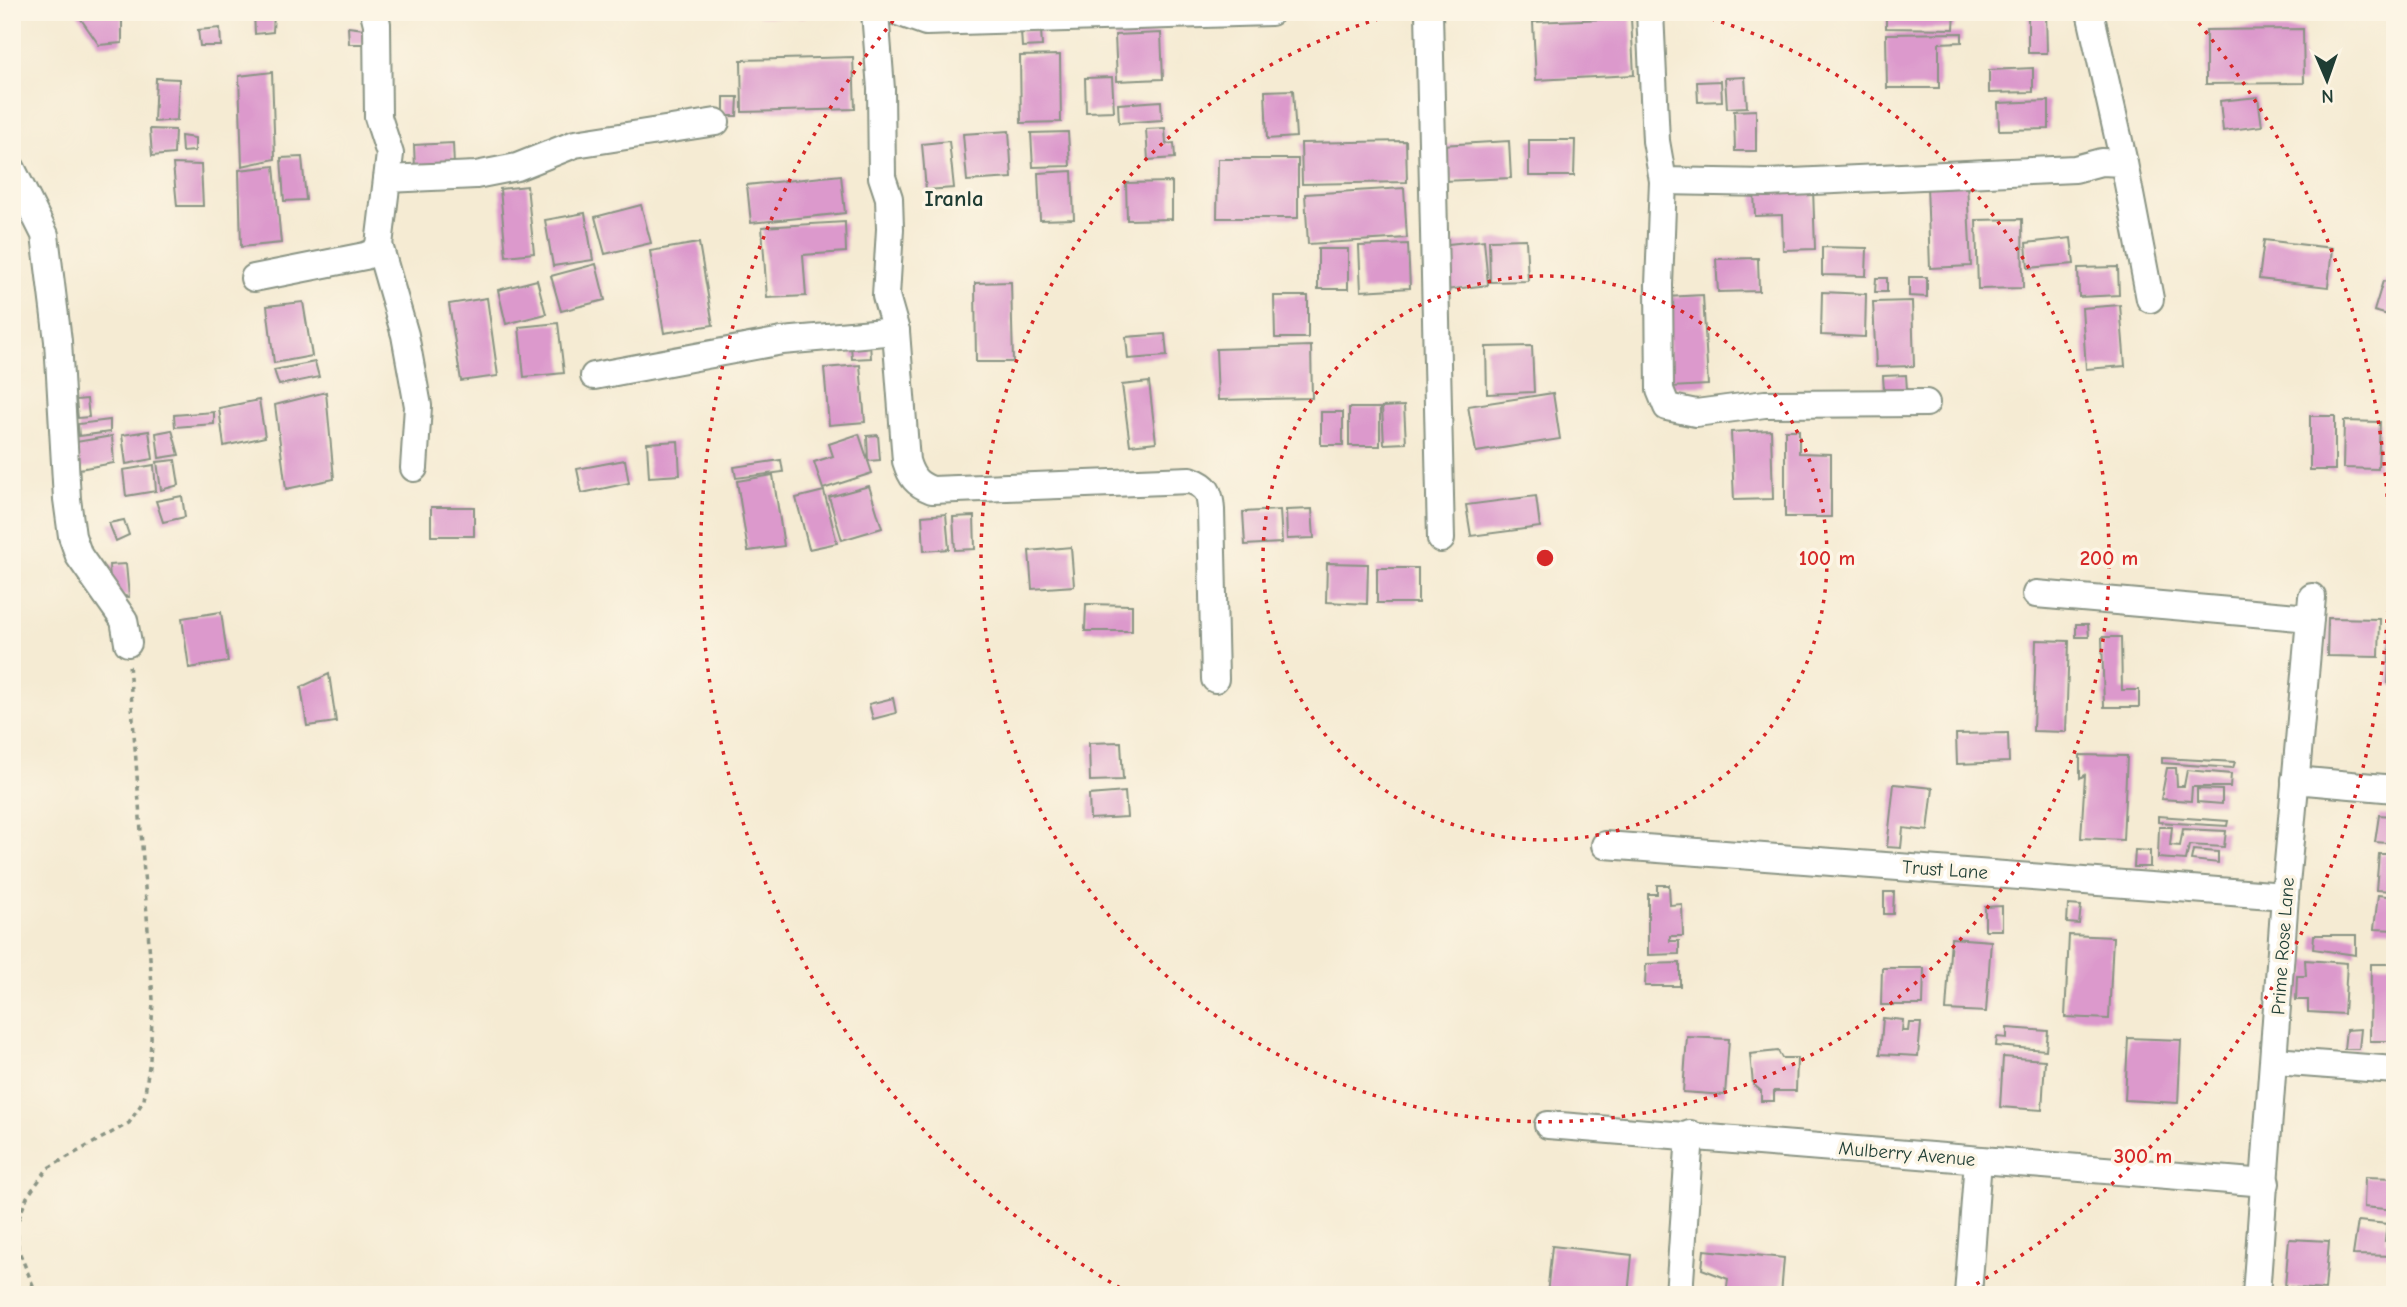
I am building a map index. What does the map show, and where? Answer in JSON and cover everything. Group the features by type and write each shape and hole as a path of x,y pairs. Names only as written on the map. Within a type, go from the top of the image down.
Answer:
{"street":[{"path":"374,12 377,24 378,117 390,154 379,245 405,335 418,406 414,468"},
{"path":"875,12 881,89 882,177 889,198 886,296 896,331 906,461 918,484 932,490 1189,480 1202,485 1210,493 1212,510 1215,679"},
{"path":"898,12 926,22 1271,12"},
{"path":"1429,12 1441,539"},
{"path":"1650,12 1656,141 1663,181 1659,285 1660,390 1667,407 1680,412 1696,413 1765,404 1926,403"},
{"path":"2090,12 2124,163 2150,299"},
{"path":"387,179 476,175 517,167 575,144 716,122"},
{"path":"1663,181 1768,183 2075,169 2101,162 2124,163"},
{"path":"12,169 45,235 58,341 67,499 72,536 79,556 124,621 128,643"},
{"path":"254,278 365,256 379,245"},
{"path":"594,376 782,341 896,331"},
{"name":"Prime Rose Lane","path":"2036,594 2311,607 2295,780 2256,1295"},
{"path":"2295,780 2395,789"},
{"name":"Trust Lane","path":"1605,845 2286,895"},
{"path":"2275,1061 2395,1070"},
{"name":"Mulberry Avenue","path":"1548,1125 1690,1134 2266,1183"},
{"path":"1679,1295 1690,1134"},
{"path":"1968,1295 1978,1160"}],"path":[{"path":"37,1295 18,1249 17,1223 27,1197 48,1168 129,1123 144,1100 150,1059 153,1000 128,643"}],"building":[{"path":"76,12 122,12 122,43 99,45"},
{"path":"254,12 274,12 273,32 255,34"},
{"path":"758,12 805,12 805,18 758,16"},
{"path":"1886,12 1955,12 1954,29 1886,28"},
{"path":"2028,12 2046,12 2047,53 2028,53"},
{"path":"2230,12 2272,12 2272,16 2229,16"},
{"path":"1631,18 1634,75 1536,80 1533,22"},
{"path":"348,27 364,29 365,44 349,44"},
{"path":"220,28 221,46 200,46 198,30"},
{"path":"2303,29 2304,83 2206,84 2206,30"},
{"path":"1041,30 1042,46 1022,47 1021,31"},
{"path":"1161,33 1163,79 1117,81 1115,35"},
{"path":"1962,33 1962,42 1939,43 1939,88 1887,88 1886,34"},
{"path":"1060,55 1061,122 1021,123 1020,56"},
{"path":"853,57 855,109 742,112 741,60"},
{"path":"2033,68 2033,92 1989,93 1989,70"},
{"path":"272,72 275,159 242,166 239,76"},
{"path":"1112,77 1114,111 1086,112 1085,78"},
{"path":"1745,77 1747,107 1727,108 1725,78"},
{"path":"156,78 179,79 177,120 154,122"},
{"path":"1721,81 1722,101 1698,102 1697,82"},
{"path":"1293,90 1296,137 1267,139 1265,91"},
{"path":"724,97 738,97 737,116 724,116"},
{"path":"2258,97 2262,126 2223,131 2220,101"},
{"path":"1161,101 1162,120 1119,123 1118,104"},
{"path":"2049,101 2049,129 1999,130 1998,103"},
{"path":"1756,110 1756,151 1735,151 1734,111"},
{"path":"1165,128 1166,144 1174,143 1175,158 1148,160 1146,129"},
{"path":"150,129 175,130 174,154 152,156"},
{"path":"1009,131 1012,178 967,181 963,134"},
{"path":"1068,132 1070,166 1033,167 1031,133"},
{"path":"181,136 195,138 195,151 182,152"},
{"path":"1529,140 1575,140 1574,176 1529,176"},
{"path":"949,141 954,188 926,190 922,144"},
{"path":"1406,141 1407,182 1302,184 1301,143"},
{"path":"1509,141 1511,178 1443,181 1441,145"},
{"path":"453,143 454,166 415,168 414,145"},
{"path":"302,157 306,200 284,201 281,158"},
{"path":"1218,159 1298,159 1298,218 1217,218"},
{"path":"173,164 201,165 203,206 177,206"},
{"path":"274,166 281,243 241,247 239,170"},
{"path":"1072,171 1074,219 1040,220 1038,173"},
{"path":"841,175 845,213 751,223 747,185"},
{"path":"1172,182 1172,219 1127,220 1126,183"},
{"path":"1967,183 1971,266 1930,268 1927,185"},
{"path":"527,186 534,253 506,256 500,189"},
{"path":"1404,188 1407,238 1308,244 1305,194"},
{"path":"1813,188 1815,249 1783,250 1782,215 1755,216 1754,190"},
{"path":"641,205 651,243 605,254 595,217"},
{"path":"585,213 593,260 553,266 545,220"},
{"path":"2022,219 2023,288 1978,289 1976,220"},
{"path":"845,222 846,252 803,255 806,296 767,298 762,227"},
{"path":"2071,238 2074,264 2028,268 2026,243"},
{"path":"1526,239 1528,281 1490,282 1489,240"},
{"path":"1484,240 1488,285 1445,290 1440,245"},
{"path":"2264,240 2332,248 2328,287 2259,279"},
{"path":"699,243 713,325 664,333 650,251"},
{"path":"1408,244 1410,288 1361,291 1359,246"},
{"path":"1822,247 1867,248 1866,276 1822,275"},
{"path":"1318,249 1348,249 1348,289 1318,289"},
{"path":"1758,258 1759,291 1718,292 1716,259"},
{"path":"596,264 605,300 561,311 551,276"},
{"path":"2118,267 2119,295 2079,297 2078,268"},
{"path":"1909,277 1927,277 1927,297 1909,296"},
{"path":"1876,278 1887,278 1887,292 1875,292"},
{"path":"537,280 546,314 506,324 498,290"},
{"path":"2383,281 2395,284 2395,317 2374,311"},
{"path":"1011,282 1013,362 976,362 975,283"},
{"path":"1822,292 1866,294 1865,337 1821,335"},
{"path":"1703,295 1708,385 1671,387 1666,297"},
{"path":"1274,296 1308,296 1308,338 1275,338"},
{"path":"487,298 498,376 461,381 449,304"},
{"path":"1912,301 1914,366 1876,367 1873,302"},
{"path":"303,302 312,356 274,363 267,306"},
{"path":"2120,305 2125,366 2086,369 2082,308"},
{"path":"558,323 564,373 524,377 519,327"},
{"path":"1165,334 1167,356 1128,359 1126,337"},
{"path":"870,344 871,358 852,359 851,345"},
{"path":"1311,346 1312,398 1218,400 1216,349"},
{"path":"1532,346 1534,392 1487,394 1486,347"},
{"path":"315,362 319,377 279,385 274,370"},
{"path":"860,365 865,422 829,425 824,368"},
{"path":"1906,375 1907,390 1884,391 1883,376"},
{"path":"1149,382 1156,442 1130,445 1122,385"},
{"path":"326,392 334,479 286,489 275,405"},
{"path":"1553,393 1560,439 1476,452 1468,406"},
{"path":"87,399 89,417 78,418 76,400"},
{"path":"259,400 265,437 224,446 219,408"},
{"path":"1404,406 1406,443 1384,444 1382,407"},
{"path":"1349,408 1380,408 1380,446 1349,446"},
{"path":"214,412 214,424 175,427 174,415"},
{"path":"1321,412 1343,412 1343,445 1321,445"},
{"path":"2310,416 2335,416 2335,470 2310,470"},
{"path":"110,420 110,432 79,436 78,424"},
{"path":"2344,421 2380,422 2378,469 2343,468"},
{"path":"172,430 179,455 159,458 156,433"},
{"path":"1771,430 1773,499 1734,500 1731,432"},
{"path":"1785,430 1799,430 1799,453 1831,454 1831,517 1785,517"},
{"path":"149,431 153,459 126,464 122,435"},
{"path":"859,434 872,473 823,489 814,462 833,456 829,444"},
{"path":"878,435 880,460 868,461 867,436"},
{"path":"112,436 114,463 79,469 76,442"},
{"path":"678,441 680,475 649,477 647,443"},
{"path":"175,460 179,485 161,490 157,462"},
{"path":"625,460 629,483 582,493 577,469"},
{"path":"781,460 783,472 736,478 734,467"},
{"path":"154,465 156,491 126,496 123,470"},
{"path":"773,475 784,546 748,551 737,481"},
{"path":"869,486 882,528 842,540 829,497"},
{"path":"824,491 837,543 809,549 796,498"},
{"path":"182,496 185,517 163,522 156,501"},
{"path":"1536,496 1540,527 1471,536 1466,505"},
{"path":"431,507 474,507 474,536 431,536"},
{"path":"1312,509 1314,538 1287,539 1286,510"},
{"path":"1280,510 1282,543 1245,545 1243,512"},
{"path":"946,514 949,549 924,551 922,516"},
{"path":"974,516 975,549 955,550 953,517"},
{"path":"124,520 129,535 116,541 109,523"},
{"path":"1071,547 1074,586 1032,589 1029,551"},
{"path":"1327,563 1368,564 1367,604 1326,602"},
{"path":"126,564 129,597 111,593 109,565"},
{"path":"1377,568 1418,568 1418,603 1377,603"},
{"path":"1086,604 1132,605 1132,631 1085,631"},
{"path":"221,612 228,662 189,668 182,618"},
{"path":"2328,618 2380,619 2379,657 2327,656"},
{"path":"2391,623 2395,623 2395,685 2388,685"},
{"path":"2076,624 2088,624 2089,637 2076,637"},
{"path":"2102,637 2121,637 2122,690 2139,690 2139,707 2104,707"},
{"path":"2036,640 2069,641 2066,732 2033,731"},
{"path":"329,674 336,722 307,726 301,687"},
{"path":"893,698 896,713 873,719 869,704"},
{"path":"2008,733 2009,762 1957,764 1956,734"},
{"path":"1121,742 1123,780 1090,781 1089,743"},
{"path":"2080,755 2127,756 2123,840 2081,838 2085,775 2080,778"},
{"path":"2162,758 2235,762 2233,768 2162,763"},
{"path":"2167,768 2176,768 2177,786 2184,786 2187,770 2231,774 2230,787 2192,787 2191,801 2161,799"},
{"path":"1894,784 1933,788 1928,831 1903,828 1901,848 1887,847"},
{"path":"2197,789 2222,790 2222,804 2197,802"},
{"path":"1125,792 1127,817 1090,819 1089,795"},
{"path":"2379,815 2391,816 2387,843 2375,842"},
{"path":"2158,816 2228,821 2227,826 2158,822"},
{"path":"2159,827 2172,827 2170,845 2180,846 2183,829 2226,831 2224,847 2189,845 2186,860 2158,858"},
{"path":"2135,850 2150,851 2150,867 2134,867"},
{"path":"2193,850 2218,852 2218,863 2191,860"},
{"path":"2379,854 2395,854 2395,891 2376,890"},
{"path":"1657,885 1669,885 1670,905 1682,904 1683,936 1670,936 1670,941 1679,941 1679,954 1648,955 1648,894 1657,894"},
{"path":"1884,892 1894,892 1893,914 1884,914"},
{"path":"2378,895 2395,897 2395,930 2374,929"},
{"path":"2068,905 2081,906 2079,924 2067,923"},
{"path":"2002,906 2002,930 1985,930 1985,907"},
{"path":"2069,935 2113,937 2109,1019 2065,1017"},
{"path":"2314,935 2356,935 2356,955 2313,949"},
{"path":"1951,938 1991,941 1986,1012 1946,1010"},
{"path":"2305,960 2347,963 2344,1014 2308,1012 2308,1000 2296,1000 2297,976 2306,976"},
{"path":"1680,963 1680,986 1645,986 1646,964"},
{"path":"2371,964 2395,964 2395,1041 2370,1041"},
{"path":"1882,968 1924,968 1923,1005 1881,1005"},
{"path":"1883,1018 1903,1020 1902,1031 1908,1031 1909,1023 1921,1023 1918,1056 1880,1054"},
{"path":"2007,1028 2048,1031 2046,1050 1996,1046 1997,1037 2007,1038"},
{"path":"2361,1029 2359,1049 2344,1049 2346,1030"},
{"path":"1687,1037 1729,1039 1725,1095 1683,1092"},
{"path":"2128,1038 2181,1040 2178,1103 2125,1100"},
{"path":"1778,1051 1782,1058 1797,1058 1796,1091 1774,1091 1774,1101 1761,1101 1761,1091 1753,1084 1750,1054"},
{"path":"2003,1057 2045,1060 2042,1110 2000,1107"},
{"path":"2365,1177 2395,1178 2395,1210 2364,1207"},
{"path":"2358,1221 2387,1224 2385,1241 2395,1240 2395,1256 2353,1255"},
{"path":"2289,1239 2329,1241 2325,1290 2285,1287"},
{"path":"1552,1246 1632,1255 1628,1295 1547,1295"},
{"path":"1704,1250 1784,1258 1781,1295 1726,1295 1728,1279 1702,1269"}],"district":[{"name":"Iranla","path":"954,198"}]}
